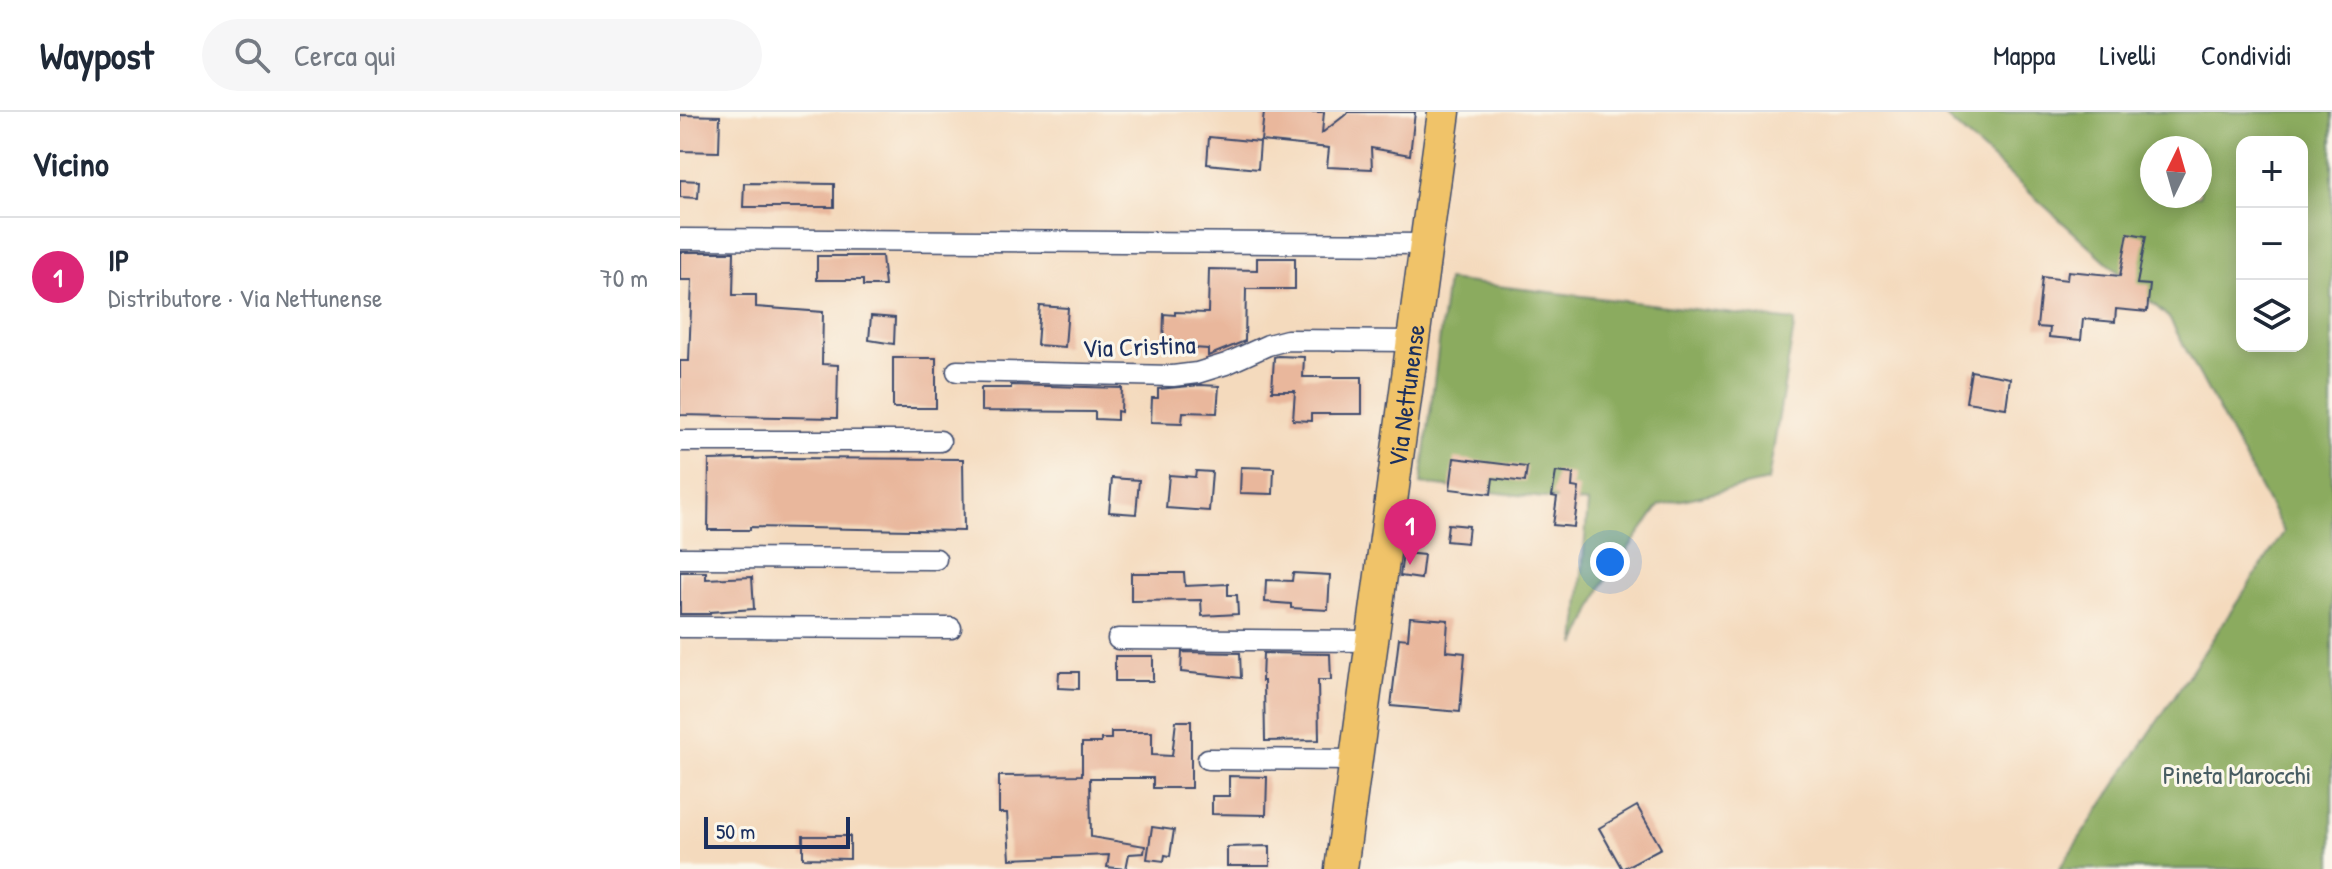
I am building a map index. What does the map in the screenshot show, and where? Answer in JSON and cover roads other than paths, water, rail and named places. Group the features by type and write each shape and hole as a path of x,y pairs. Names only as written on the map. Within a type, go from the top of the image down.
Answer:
{"main road":[{"name":"Via Nettunense","path":"1341,869 1444,112"}],"street":[{"path":"680,239 1426,244"},
{"name":"Via Cristina","path":"957,371 1166,376 1197,373 1287,340 1413,341"},
{"path":"680,441 940,441"},
{"path":"680,558 936,559"},
{"path":"680,627 951,628"},
{"path":"1118,639 1372,641"},
{"path":"1208,759 1356,760"}],"place":[{"name":"IP","path":"1410,565"}],"park label":[{"name":"Pineta Marocchi","path":"2237,774"}]}
